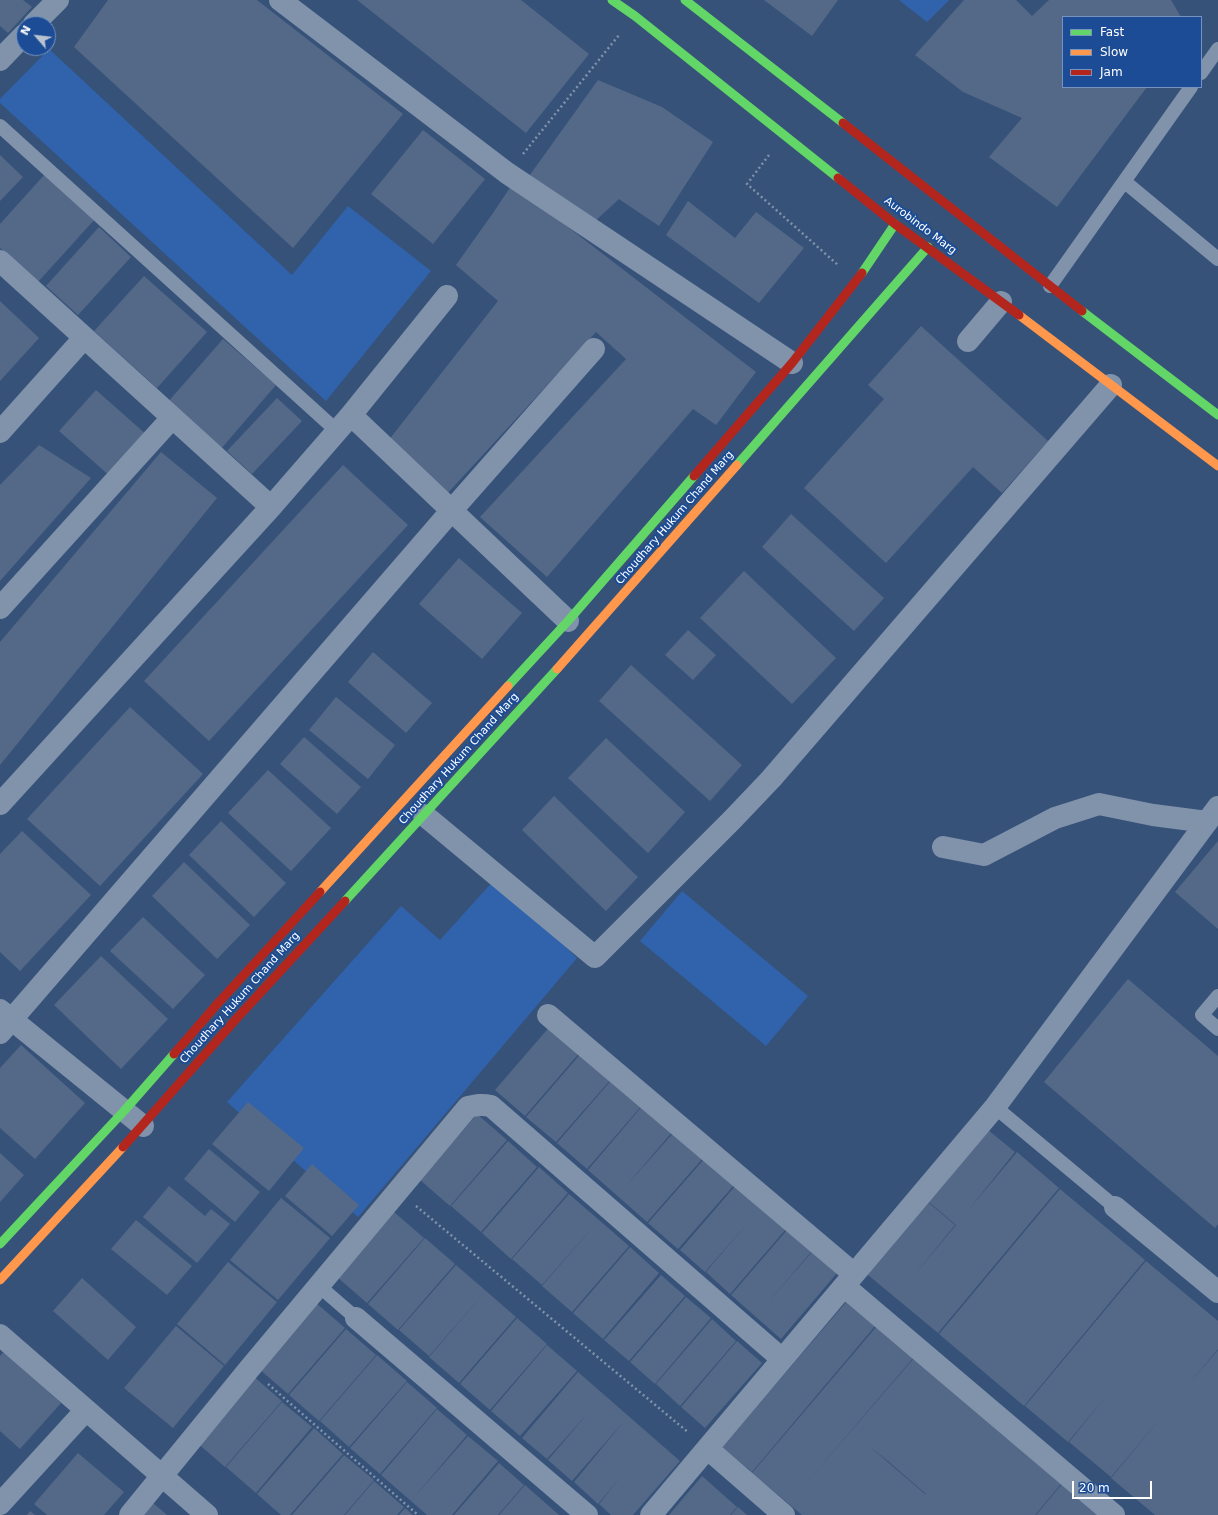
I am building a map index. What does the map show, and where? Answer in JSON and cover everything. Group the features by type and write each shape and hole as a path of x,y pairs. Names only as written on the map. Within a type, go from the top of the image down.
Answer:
{"main road":[{"name":"Aurobindo Marg","path":"612,0 635,16 895,224 928,247 1218,466"},
{"path":"685,0 1050,286 1217,411"},
{"name":"Choudhary Hukum Chand Marg","path":"0,1244 124,1110 219,1002 568,621 792,363 856,281 895,224"},
{"name":"Choudhary Hukum Chand Marg","path":"0,1280 143,1126 237,1018 586,637 928,247"}],"street":[{"path":"42,16 58,0"},
{"path":"280,0 507,174 792,363"},
{"path":"0,60 16,43"},
{"path":"1,263 270,507"},
{"path":"0,804 270,507 337,431 447,296"},
{"path":"968,341 1001,302"},
{"path":"0,432 84,338"},
{"path":"143,1126 124,1110 4,1021 594,349"},
{"path":"424,815 595,957 732,820 771,778 1111,385"},
{"path":"351,415 568,621"},
{"path":"0,608 172,418"},
{"path":"944,847 984,855 1055,818 1099,804 1153,815 1213,815"},
{"path":"651,1515 995,1107 1213,815"},
{"path":"548,1015 1114,1515"},
{"path":"130,1515 250,1368 468,1107 478,1104 490,1106 782,1359"},
{"path":"1115,1207 1218,1292"},
{"path":"356,1318 587,1515"},
{"path":"0,1334 207,1515"},
{"path":"0,1504 86,1410"},
{"path":"708,1449 784,1515"}],"lane":[{"path":"1202,72 1218,49"},
{"path":"1050,286 1190,88"},
{"path":"0,126 337,431"},
{"path":"1125,182 1218,259"},
{"path":"1218,996 1202,1015 1218,1029"},
{"path":"995,1107 1115,1207"},
{"path":"319,1286 356,1318"}],"path":[{"path":"507,174 635,16"},
{"path":"784,135 747,184 856,281"},
{"path":"398,1192 708,1449"},
{"path":"250,1368 418,1515"}],"shaded area":[{"path":"899,0 949,0 927,22"},
{"path":"42,56 56,56 292,275 348,206 431,271 326,401 0,103 0,99"},
{"path":"496,878 577,958 358,1217 227,1102 401,906 440,940"},
{"path":"682,891 808,996 766,1046 640,941"}],"building":[{"path":"0,0 23,0 32,7 24,16 16,16 16,24 8,33 0,26"},
{"path":"108,0 257,0 403,114 293,248 74,47"},
{"path":"357,0 521,0 589,54 526,133"},
{"path":"764,0 838,0 812,36"},
{"path":"964,0 1016,0 1032,16 1049,0 1171,0 1180,16 1062,16 1062,88 1146,88 1057,207 989,157 1022,118 963,92 915,55"},
{"path":"598,80 662,107 713,142 659,226 619,199 593,223 527,179"},
{"path":"423,130 485,179 433,244 371,194"},
{"path":"0,155 23,177 0,201"},
{"path":"45,174 95,219 38,282 0,248 0,224"},
{"path":"511,186 542,207 756,372 716,425 693,409 547,577 480,517 626,359 596,332 445,496 388,441 498,301 456,265"},
{"path":"688,201 735,238 756,212 804,248 759,303 666,235"},
{"path":"99,227 131,257 78,315 46,286"},
{"path":"144,276 207,332 157,388 94,331"},
{"path":"0,301 39,338 0,381"},
{"path":"921,326 1048,441 1002,493 973,467 886,563 804,488 884,399 868,385"},
{"path":"223,339 276,385 220,450 167,403"},
{"path":"96,390 148,436 111,477 59,431"},
{"path":"277,398 302,421 252,474 227,451"},
{"path":"39,445 91,478 0,581 0,485"},
{"path":"161,452 217,498 0,765 0,642"},
{"path":"343,465 408,525 209,741 144,681"},
{"path":"791,514 884,598 854,631 762,547"},
{"path":"459,558 522,613 482,659 419,604"},
{"path":"744,571 836,658 792,704 700,618"},
{"path":"688,630 716,655 693,680 665,655"},
{"path":"373,652 432,703 406,733 348,682"},
{"path":"631,665 742,765 710,801 599,701"},
{"path":"336,697 395,745 368,779 309,730"},
{"path":"130,707 203,774 100,886 27,819"},
{"path":"304,737 361,787 337,814 280,764"},
{"path":"606,738 685,812 648,853 568,778"},
{"path":"268,770 331,828 291,871 228,813"},
{"path":"554,796 638,877 606,911 522,830"},
{"path":"221,821 286,883 254,917 189,855"},
{"path":"22,831 91,895 20,971 0,952 0,854"},
{"path":"1218,841 1218,929 1175,892"},
{"path":"184,862 250,925 217,959 152,896"},
{"path":"143,917 205,975 173,1009 110,951"},
{"path":"101,956 168,1019 121,1069 54,1005"},
{"path":"1128,979 1218,1056 1218,1224 1215,1228 1044,1082"},
{"path":"552,1024 582,1050 525,1116 495,1090"},
{"path":"21,1045 85,1103 35,1159 0,1128 0,1068"},
{"path":"583,1051 613,1077 556,1142 526,1117"},
{"path":"614,1077 644,1103 587,1169 557,1143"},
{"path":"248,1102 304,1148 269,1191 212,1144"},
{"path":"644,1104 674,1130 625,1187 675,1131 704,1157 647,1222 588,1170"},
{"path":"477,1114 507,1140 450,1206 420,1180"},
{"path":"982,1125 1015,1152 966,1213 1017,1152 1059,1188 938,1333 862,1270 922,1197 955,1225 912,1278 956,1225 923,1197"},
{"path":"508,1141 537,1167 481,1232 451,1206"},
{"path":"209,1149 260,1192 235,1222 184,1179"},
{"path":"0,1153 24,1175 0,1202"},
{"path":"705,1158 735,1184 678,1249 648,1223"},
{"path":"312,1164 359,1205 332,1236 285,1196"},
{"path":"539,1167 568,1193 511,1259 482,1233"},
{"path":"736,1185 786,1229 730,1294 706,1272 751,1219 705,1272 680,1250"},
{"path":"169,1186 205,1216 211,1209 230,1224 197,1263 143,1217"},
{"path":"1060,1189 1145,1260 1024,1406 939,1334"},
{"path":"569,1194 599,1220 542,1285 512,1259"},
{"path":"281,1198 330,1238 278,1300 230,1260"},
{"path":"394,1212 424,1238 367,1303 337,1277"},
{"path":"136,1220 192,1266 167,1295 111,1249"},
{"path":"599,1220 629,1246 572,1312 542,1286"},
{"path":"787,1230 812,1251 764,1307 812,1252 837,1273 781,1339 731,1295"},
{"path":"425,1238 455,1264 398,1330 368,1304"},
{"path":"630,1247 659,1273 603,1339 573,1313"},
{"path":"1146,1261 1218,1321 1218,1349 1188,1385 1218,1350 1218,1515 1155,1515 1111,1478 1164,1414 1111,1477 1069,1442 1108,1394 1068,1442 1025,1406"},
{"path":"228,1262 277,1302 225,1365 177,1324"},
{"path":"456,1265 486,1291 429,1356 399,1330"},
{"path":"661,1275 685,1296 629,1361 604,1340"},
{"path":"82,1278 136,1327 108,1360 53,1311"},
{"path":"486,1291 516,1317 459,1383 429,1357"},
{"path":"686,1297 711,1318 655,1384 630,1362"},
{"path":"847,1301 876,1325 752,1472 722,1447"},
{"path":"315,1302 345,1328 288,1394 258,1368"},
{"path":"517,1318 547,1344 490,1410 460,1384"},
{"path":"712,1319 736,1341 680,1406 656,1384"},
{"path":"176,1326 224,1366 173,1428 124,1388"},
{"path":"877,1326 914,1357 801,1489 914,1358 1061,1484 1035,1515 802,1515 752,1473","holes":["869,1446 889,1462 926,1494"]},
{"path":"346,1329 376,1355 319,1421 289,1395"},
{"path":"737,1341 762,1363 705,1428 681,1407"},
{"path":"547,1345 577,1371 520,1436 491,1411"},
{"path":"4,1352 61,1403 20,1449 0,1431 0,1356"},
{"path":"377,1355 407,1381 349,1447 320,1421"},
{"path":"578,1372 680,1461 633,1515 611,1515 599,1504 620,1478 598,1504 574,1482 625,1420 572,1481 548,1460 589,1412 547,1459 522,1438"},
{"path":"252,1375 282,1401 225,1467 195,1441"},
{"path":"407,1382 437,1408 380,1474 350,1448"},
{"path":"282,1402 312,1427 256,1493 226,1467"},
{"path":"437,1409 467,1435 411,1501 381,1475"},
{"path":"314,1428 343,1454 290,1515 281,1515 257,1494"},
{"path":"468,1436 498,1461 452,1515 427,1515 411,1501"},
{"path":"78,1453 124,1492 104,1515 47,1515 34,1504"},
{"path":"344,1455 374,1480 344,1515 292,1515"},
{"path":"499,1463 524,1485 498,1515 454,1515"},
{"path":"702,1476 737,1507 730,1515 669,1515"},
{"path":"374,1481 404,1507 397,1515 345,1515"},
{"path":"1062,1484 1098,1515 1036,1515"},
{"path":"525,1485 550,1507 559,1515 499,1515"},
{"path":"147,1498 167,1515 133,1515"},
{"path":"738,1507 747,1515 731,1515"},
{"path":"405,1508 413,1515 399,1515"},
{"path":"30,1511 35,1515 27,1515"}],"traffic: fast":[{"path":"612,0 635,16 838,178"},
{"path":"685,0 843,123"},
{"path":"862,273 895,224"},
{"path":"737,465 928,247"},
{"path":"1082,311 1218,415"},
{"path":"508,686 568,621 694,476"},
{"path":"345,901 557,669"},
{"path":"0,1244 124,1111 174,1054"}],"traffic: slow":[{"path":"1019,315 1218,466"},
{"path":"557,669 737,465"},
{"path":"320,892 508,686"},
{"path":"0,1280 123,1147"}],"traffic: jam":[{"path":"843,123 1082,311"},
{"path":"838,178 895,224 1019,315"},
{"path":"694,476 792,363 862,273"},
{"path":"174,1054 219,1002 320,892"},
{"path":"123,1147 237,1018 345,901"}]}
